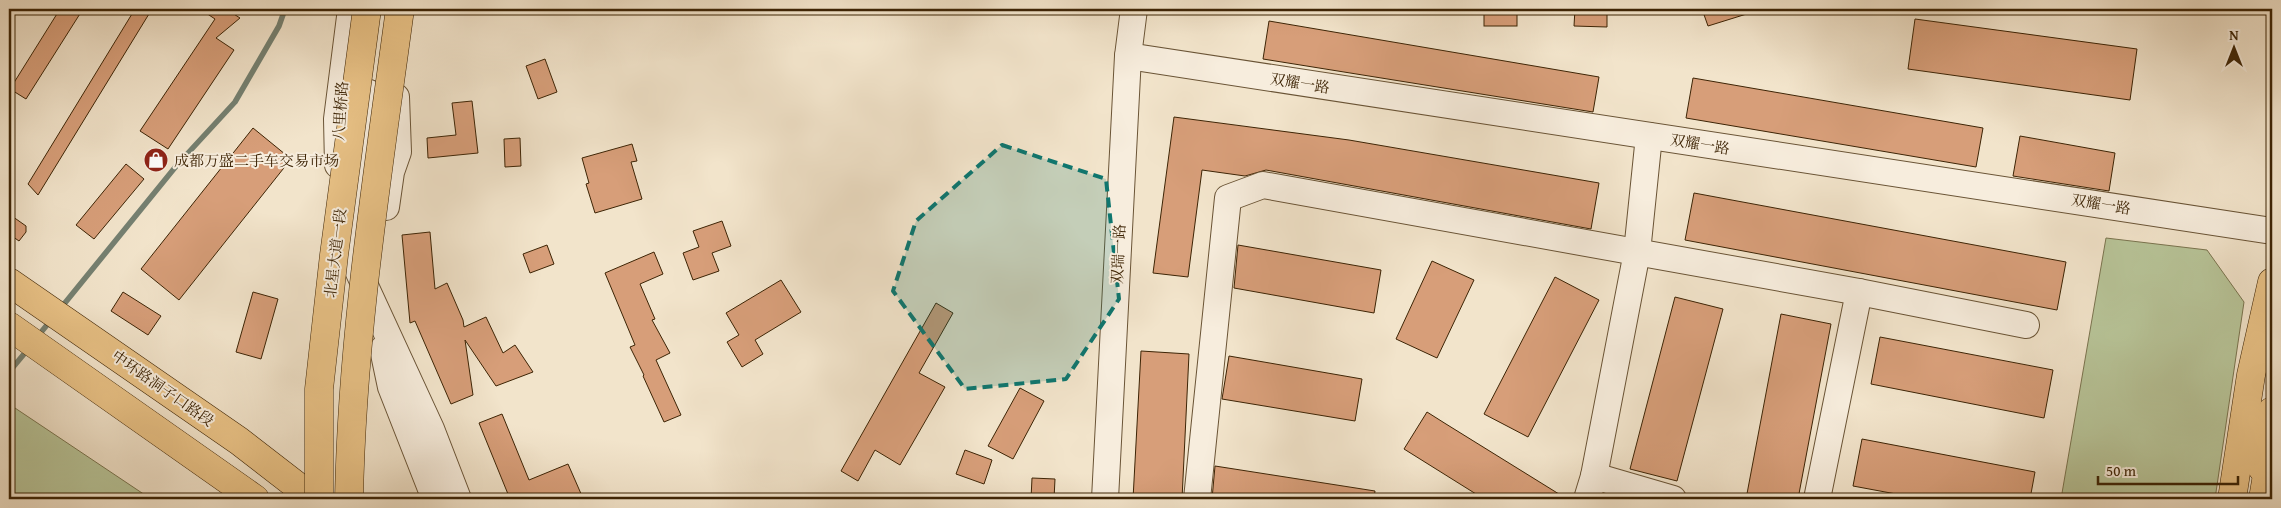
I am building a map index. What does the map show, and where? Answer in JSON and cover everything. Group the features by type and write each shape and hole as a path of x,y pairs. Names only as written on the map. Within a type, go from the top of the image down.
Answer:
{"main road":[{"name":"北星大道一段","path":"319,499 319,389 334,255 367,9"},
{"path":"349,499 352,406 364,278 400,9"},
{"name":"中环路洞子口路段","path":"9,282 239,440 314,499"},
{"path":"2232,499 2251,375 2272,282"},
{"path":"9,326 255,499"},
{"path":"2257,499 2272,410"},
{"path":"2263,499 2272,445"}],"street":[{"name":"八里桥路","path":"351,9 337,119 338,174 349,251 431,429 458,499"},
{"name":"八里桥路","path":"378,9 357,209 357,246 391,387 435,499"},
{"name":"八里桥路","path":"371,299 391,172 398,152 395,9"},
{"name":"双瑞一路","path":"1105,499 1128,56 1134,9"},
{"name":"双耀一路","path":"1128,56 2272,230"},
{"path":"1650,136 1637,252 1590,487 1674,499"},
{"path":"1197,499 1228,198 1263,186 1859,292 2026,325"},
{"path":"1817,499 1859,292"}],"highlighted area":[{"path":"1002,145 1106,179 1119,299 1066,379 965,389 893,291 916,221"}],"green space":[{"path":"2106,238 2207,250 2244,302 2215,499 2061,499"},
{"path":"9,404 151,499 9,499"}],"building":[{"path":"60,9 83,9 26,99 10,89"},
{"path":"135,9 152,9 38,195 28,184"},
{"path":"200,9 226,9 240,18 216,38 234,50 168,149 140,131 215,19"},
{"path":"1484,9 1517,9 1517,26 1484,26"},
{"path":"1575,9 1607,9 1607,27 1574,26"},
{"path":"1702,9 1753,9 1753,12 1708,26"},
{"path":"1915,19 2137,49 2130,100 1908,69"},
{"path":"1269,21 1599,77 1593,112 1263,59"},
{"path":"545,59 557,92 538,99 526,66"},
{"path":"1693,78 1983,128 1976,167 1686,118"},
{"path":"472,101 478,153 428,158 427,138 456,135 452,103"},
{"path":"1174,117 1349,140 1599,183 1591,229 1266,170 1245,176 1202,170 1188,277 1153,273"},
{"path":"253,128 291,159 179,300 141,269"},
{"path":"2020,136 2115,153 2109,191 2013,176"},
{"path":"520,138 521,166 505,167 504,139"},
{"path":"632,144 637,161 631,162 642,199 595,213 586,184 589,183 582,158"},
{"path":"126,164 144,179 94,239 76,225"},
{"path":"1694,193 2066,262 2057,310 1685,240"},
{"path":"9,214 26,226 26,232 19,241 9,234"},
{"path":"722,221 731,246 712,253 719,271 693,280 683,253 699,247 693,231"},
{"path":"430,232 435,289 447,283 463,320 464,327 486,317 503,353 515,345 533,372 496,386 465,340 473,395 451,404 415,321 410,323 402,235"},
{"path":"547,245 554,264 530,273 523,254"},
{"path":"1238,245 1381,270 1374,313 1234,288"},
{"path":"654,252 663,274 640,284 655,319 652,320 670,353 656,360 681,415 664,422 630,347 635,345 605,273"},
{"path":"1432,261 1474,280 1437,358 1396,339"},
{"path":"1555,277 1599,300 1528,437 1484,414"},
{"path":"781,280 801,312 755,340 763,354 742,367 727,342 739,335 726,313"},
{"path":"123,292 161,316 148,335 111,311"},
{"path":"253,292 278,299 261,359 236,352"},
{"path":"1675,297 1723,309 1677,481 1630,469"},
{"path":"936,303 953,313 919,373 945,387 900,465 875,450 858,481 841,471"},
{"path":"1781,314 1831,324 1798,499 1746,499"},
{"path":"1880,337 2053,370 2044,418 1871,384"},
{"path":"1141,351 1189,354 1182,499 1133,499"},
{"path":"1229,356 1362,379 1355,421 1222,399"},
{"path":"1020,388 1044,401 1013,459 988,446"},
{"path":"1427,412 1567,499 1484,499 1404,449"},
{"path":"502,414 529,480 568,464 582,496 574,499 510,499 479,423"},
{"path":"1862,439 2035,472 2030,499 1923,499 1853,486"},
{"path":"965,450 992,460 984,484 956,474"},
{"path":"1215,466 1375,491 1374,499 1212,499"},
{"path":"1032,478 1055,479 1054,499 1031,499"}],"waterway":[{"path":"60,309 177,165 235,102 279,26 285,9"},
{"path":"38,336 51,320"},
{"path":"9,372 29,348"}],"place":[{"name":"成都万盛二手车交易市场","path":"156,160"}]}
